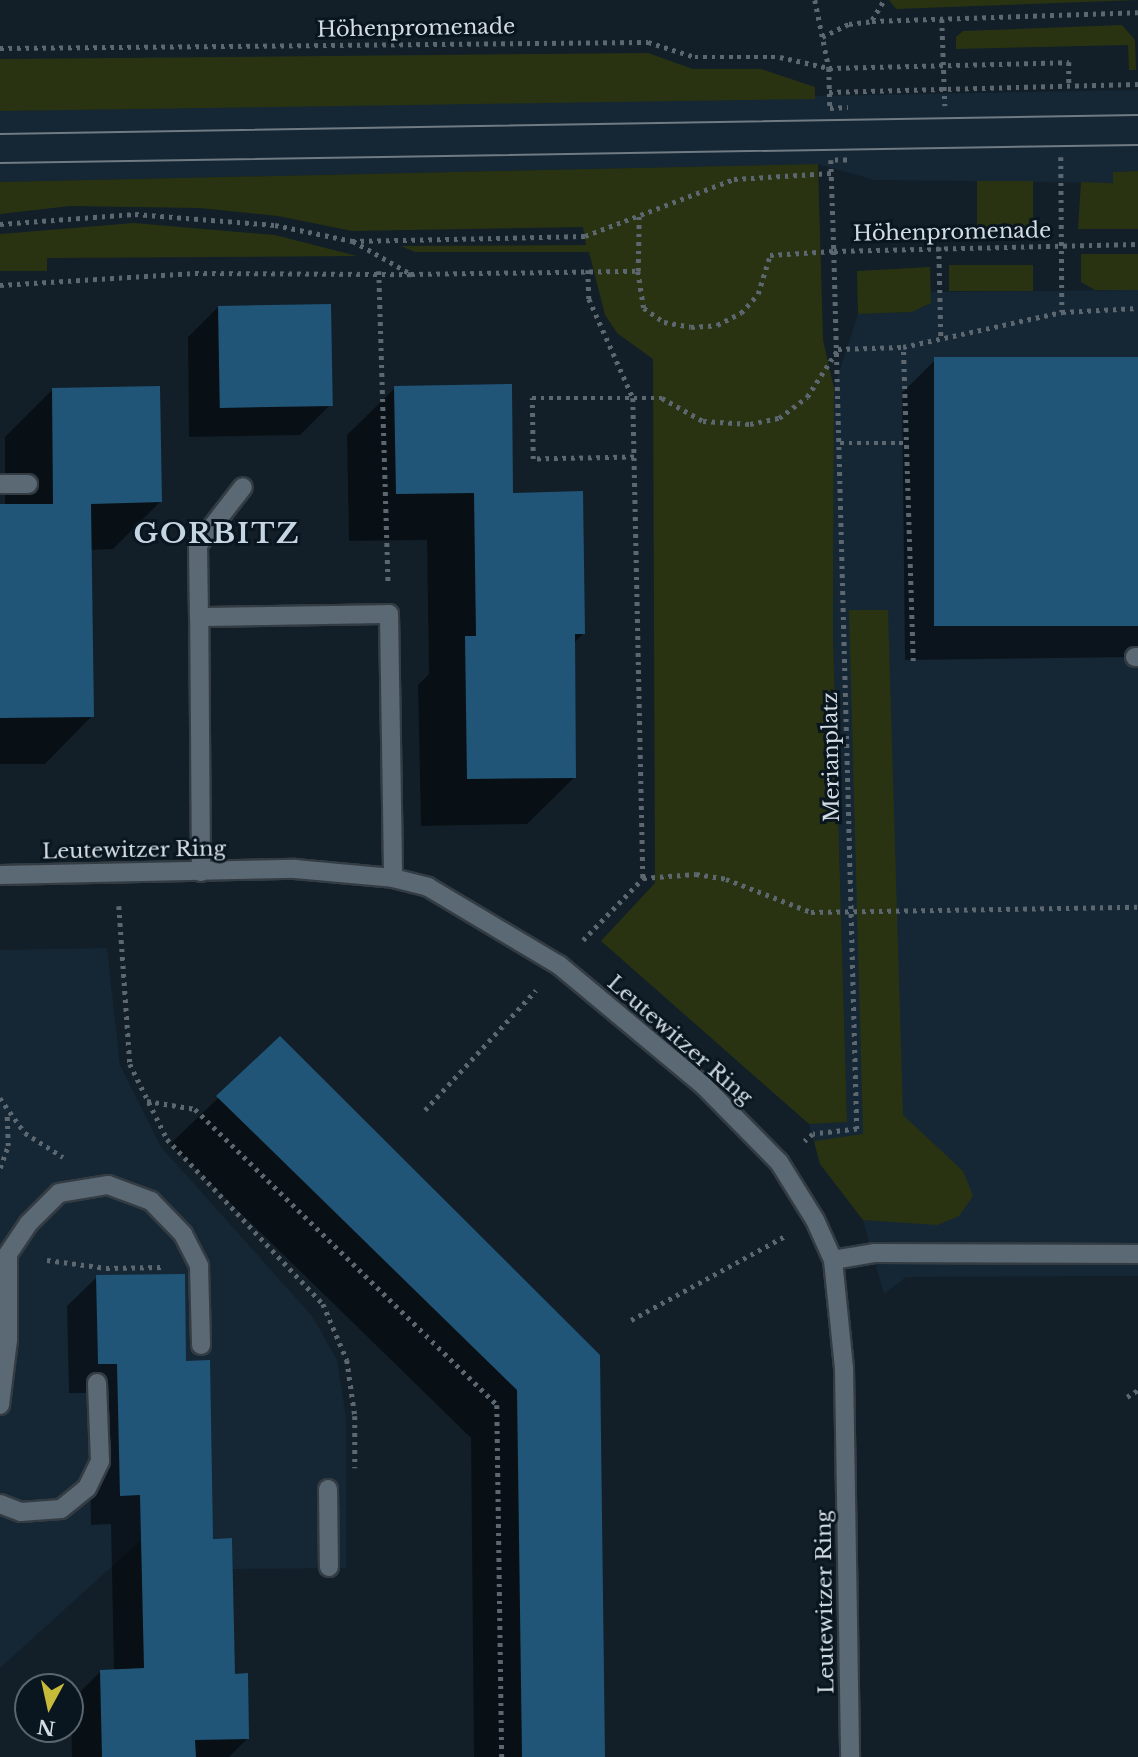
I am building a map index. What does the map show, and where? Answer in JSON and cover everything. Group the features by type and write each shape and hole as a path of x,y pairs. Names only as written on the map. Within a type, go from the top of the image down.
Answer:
{"street":[{"path":"0,484 28,484"},
{"path":"201,872 198,545 243,487"},
{"path":"200,617 388,614 393,878"},
{"name":"Leutewitzer Ring","path":"0,876 295,869 393,878 428,887 559,965 702,1084 779,1162 815,1220 833,1260 844,1368 850,1757"},
{"path":"0,1405 8,1340 8,1254 29,1223 59,1193 108,1185 151,1201 183,1234 199,1266 201,1346"},
{"path":"833,1260 875,1253 1015,1256 1138,1254"},
{"path":"0,1504 21,1512 61,1509 87,1488 100,1461 97,1383"},
{"path":"328,1489 329,1567"}],"path":[{"path":"814,0 828,68 830,108 848,107"},
{"path":"872,21 884,0"},
{"path":"822,37 849,24 872,21 1138,12"},
{"path":"942,19 945,106"},
{"name":"Höhenpromenade","path":"0,48 648,42 695,57 780,57 828,68 1069,62 1069,85"},
{"path":"829,92 1138,84"},
{"path":"1061,157 1062,312"},
{"path":"0,224 70,216 199,216 352,241 584,236 734,179 832,173 831,160 847,160"},
{"name":"Höhenpromenade","path":"832,173 834,251 1138,244"},
{"path":"639,214 638,271 644,308 664,322 691,327 717,325 741,313 758,294 770,255 834,251"},
{"path":"352,241 411,274"},
{"path":"939,247 941,338"},
{"name":"Merianplatz","path":"813,1134 858,1129 834,251"},
{"path":"588,270 589,299 633,398 643,878"},
{"path":"379,271 388,614"},
{"path":"0,285 195,273 638,271"},
{"path":"634,457 533,459 532,398 662,398 703,421 750,424 779,418 807,397 838,349 903,347 1062,312 1138,308"},
{"path":"903,347 913,661"},
{"path":"840,443 904,443"},
{"path":"119,873 119,942 130,1064 167,1139 323,1304 347,1360 355,1416 355,1482"},
{"path":"425,1110 643,878 696,874 726,879 811,912 1138,907"},
{"path":"0,1098 25,1133 108,1185"},
{"path":"147,1101 195,1109 497,1405 502,1757"},
{"path":"0,1168 8,1146 7,1111"},
{"path":"631,1320 815,1220"},
{"path":"8,1254 106,1268 199,1266"},
{"path":"1128,1397 1138,1390"}],"shaded area":[{"path":"1138,90 1138,171 1114,172 1113,183 874,180 818,164 0,182 0,111"},
{"path":"1138,290 1138,1276 906,1277 884,1294 863,1220 820,1164 809,1124 847,1122 833,634 834,388 858,314 912,312 931,303 931,292"},
{"path":"107,948 120,1065 161,1147 312,1316 337,1360 346,1417 346,1568 233,1569 232,1538 141,1540 0,1668 0,950"}],"green space":[{"path":"889,0 1138,0 896,9"},
{"path":"1122,25 1135,40 1136,70 1129,70 1128,45 956,49 956,37 963,31"},
{"path":"648,53 693,69 761,69 815,87 815,99 0,111 0,59"},
{"path":"818,164 823,340 834,388 833,634 847,1122 809,1124 601,941 655,883 653,359 617,333 605,315 589,252 415,252 401,246 586,245 583,227 352,231 278,216 200,208 70,206 0,214 0,182"},
{"path":"1138,171 1138,229 1078,229 1081,182 1113,183 1113,172"},
{"path":"977,181 1033,181 1033,231 977,231"},
{"path":"134,223 275,235 357,256 47,258 47,271 0,271 0,234"},
{"path":"1081,254 1138,254 1138,290 1095,290 1081,282"},
{"path":"949,265 1033,265 1033,291 949,291"},
{"path":"930,267 931,303 912,312 858,314 857,271"},
{"path":"849,610 888,610 903,1115 963,1171 973,1196 959,1216 937,1225 863,1220 820,1164 814,1141 863,1134"}],"building":[{"path":"331,304 333,406 220,408 218,306"},
{"path":"934,357 1138,357 1138,626 934,626"},
{"path":"512,384 513,493 583,491 585,634 575,634 576,778 467,779 465,636 476,636 474,493 396,494 394,386"},
{"path":"160,386 162,502 91,504 94,717 0,718 0,504 53,504 52,388"},
{"path":"280,1036 600,1355 605,1757 522,1757 517,1390 216,1096"},
{"path":"185,1274 186,1361 210,1360 213,1539 232,1538 235,1674 248,1673 249,1739 195,1740 196,1757 102,1757 100,1670 144,1668 140,1495 120,1496 117,1364 98,1364 96,1275"}],"tram line":[{"path":"0,134 1138,115"},
{"path":"0,163 1138,145"}],"district":[{"name":"GORBITZ","path":"217,534"}]}
